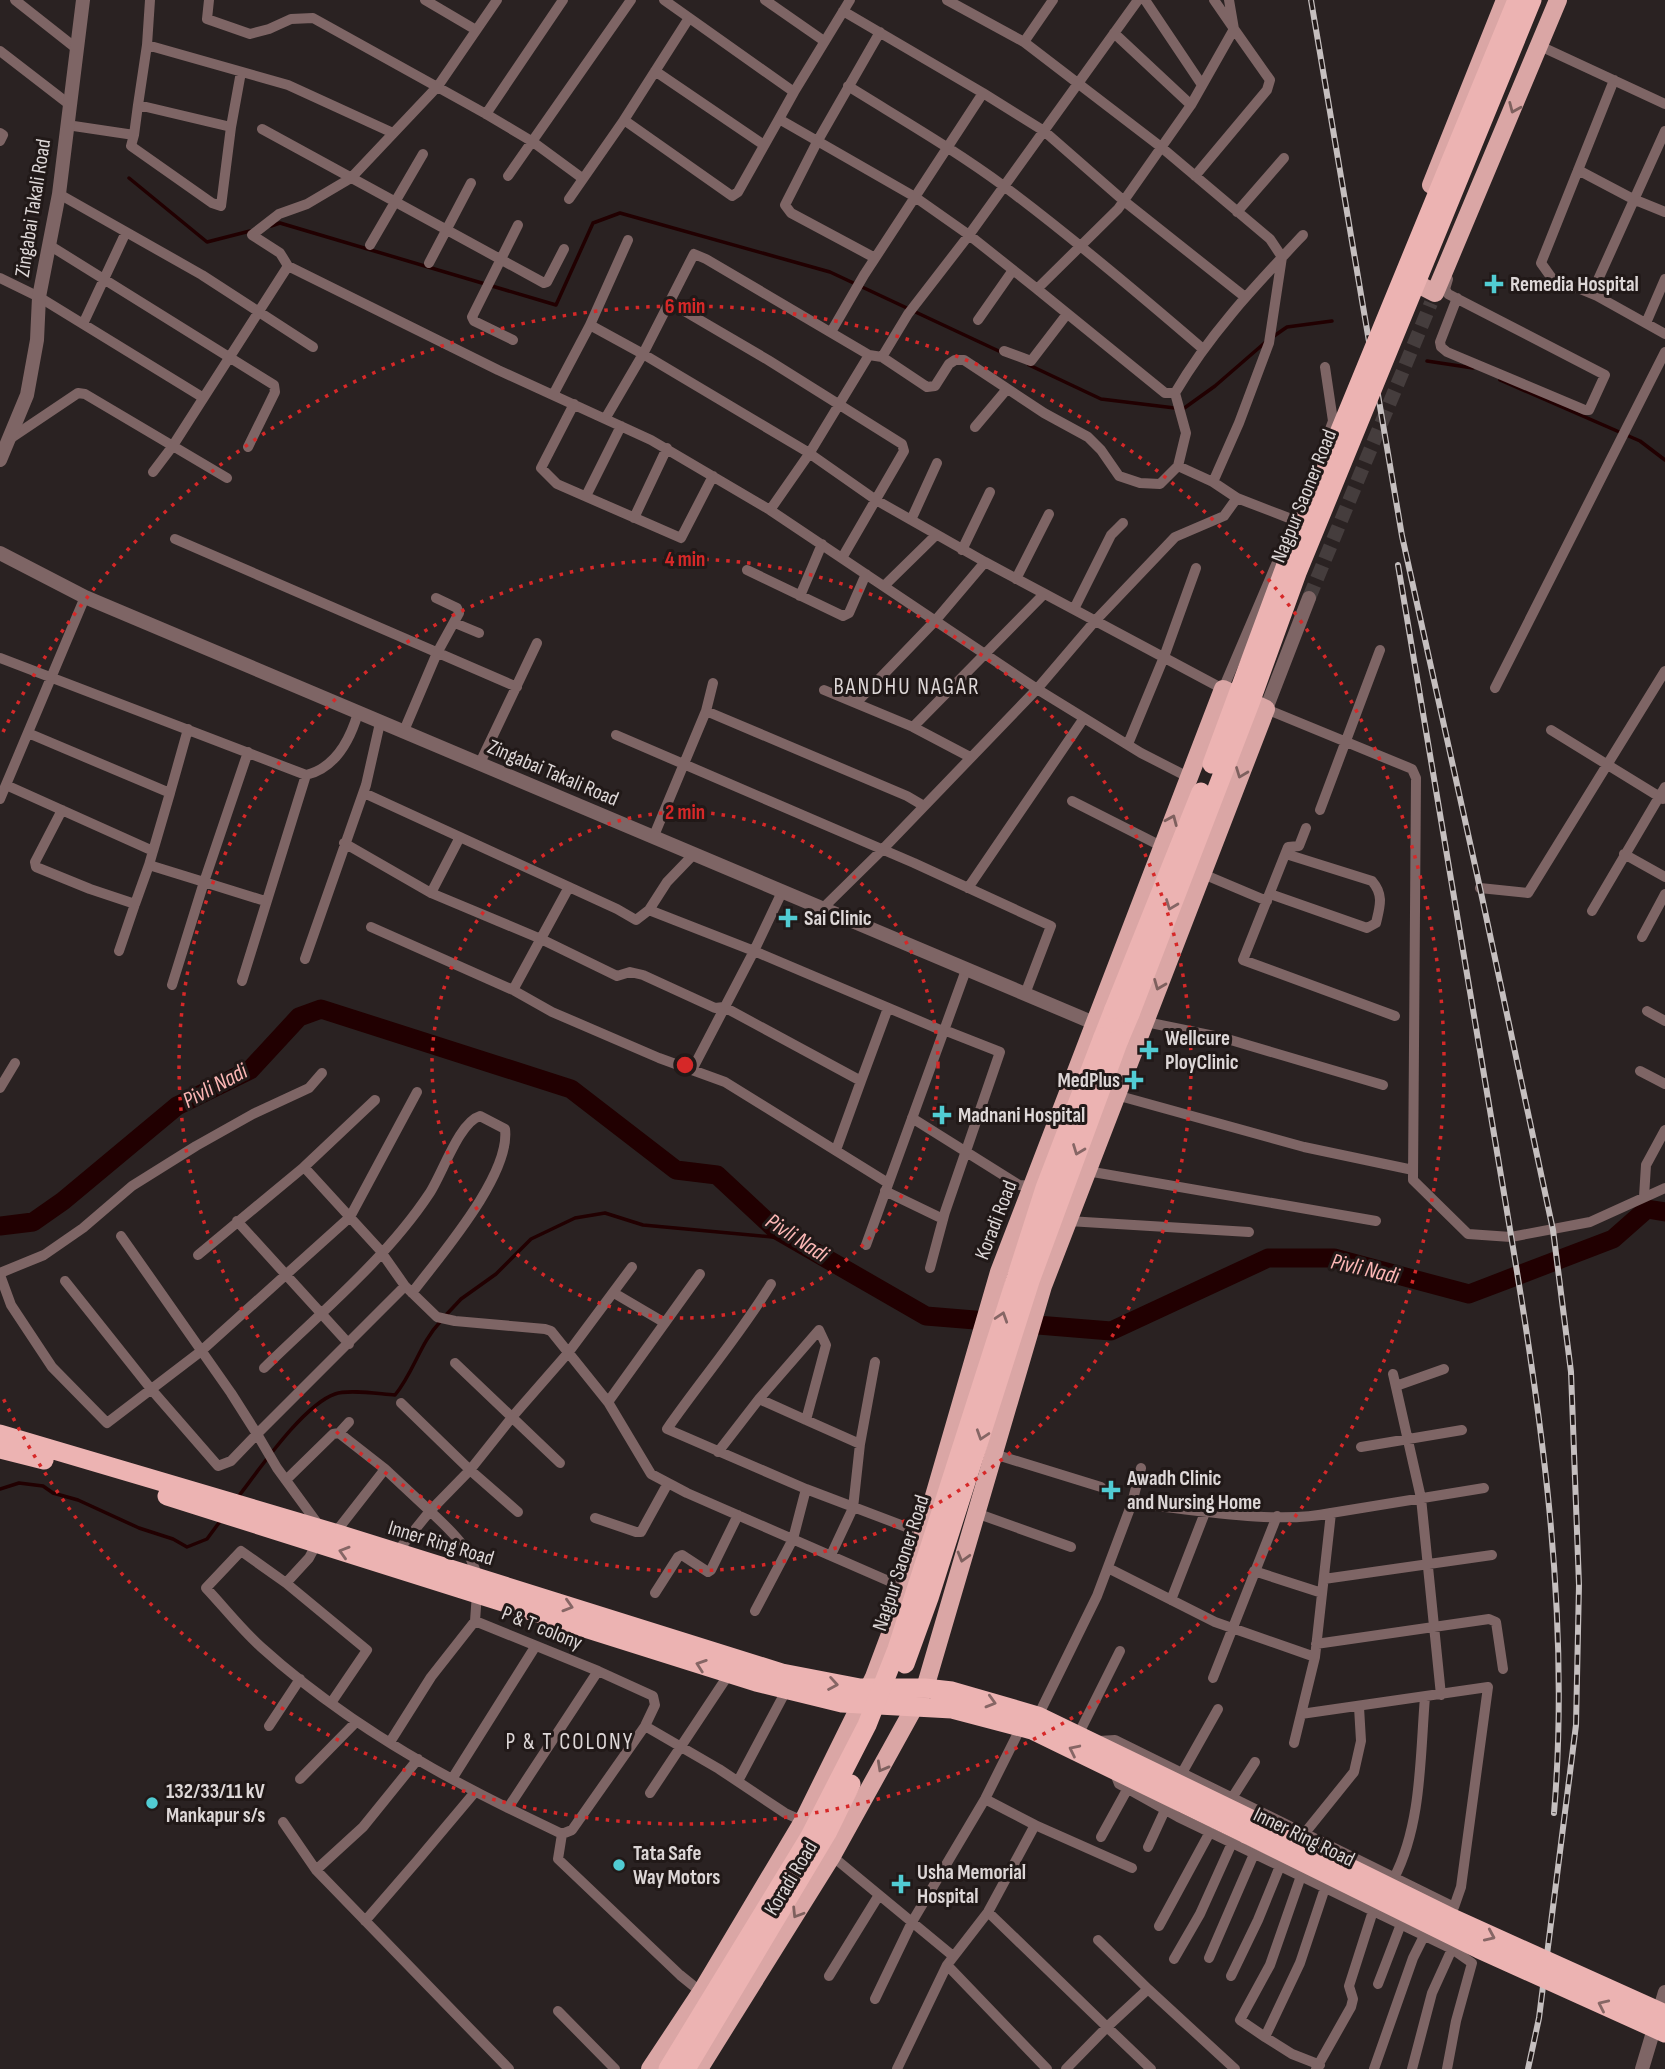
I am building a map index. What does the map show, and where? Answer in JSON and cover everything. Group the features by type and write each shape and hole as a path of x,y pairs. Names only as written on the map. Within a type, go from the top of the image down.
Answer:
{"highway":[{"name":"Nagpur Saoner Road","path":"1129,1015 1204,785 1297,535 1517,0"},
{"name":"Nagpur Saoner Road","path":"1129,1015 1297,573 1532,0"},
{"name":"Koradi Road","path":"1113,1035 1129,1015"},
{"name":"Nagpur Saoner Road","path":"668,2069 809,1838 867,1725 888,1676 1028,1239 1113,1035"},
{"name":"Nagpur Saoner Road","path":"686,2069 827,1833 892,1696 929,1598 1030,1281 1113,1035"},
{"name":"Inner Ring Road","path":"0,1434 208,1495 234,1513"},
{"name":"Inner Ring Road","path":"0,1449 234,1513 396,1553 478,1586 866,1696 915,1707 952,1709 1085,1738 1243,1832 1452,1918 1665,2000"},
{"name":"Inner Ring Road","path":"325,1535 729,1674 842,1703 866,1696 925,1688 952,1691 1030,1724 1113,1769 1658,2037"}],"main road":[{"path":"1505,0 1398,268 1399,274 1433,298 1558,0"},
{"path":"925,1688 1043,1286 1116,1095 1113,1035 1129,1015 1203,874 1266,709 1223,689"},
{"name":"Koradi Road","path":"650,2069 701,1992 803,1821 866,1696 907,1589 999,1272 1033,1186 1113,1035 1161,846 1223,689"},
{"path":"964,1399 1007,1408"},
{"path":"881,1657 931,1666"},
{"name":"Koradi Road","path":"699,2069 829,1861 925,1688"},
{"path":"785,1850 829,1861"}],"street":[{"path":"15,0 77,49"},
{"name":"Zingabai Takali Road","path":"0,460 27,395 37,340 39,297 58,194 83,0"},
{"path":"150,0 147,45 131,146 212,203 221,206 241,72"},
{"path":"209,0 207,19 250,34 291,19 313,18 486,114 533,142 582,178"},
{"path":"425,0 476,30"},
{"path":"497,0 438,86 351,178 307,204 279,214 252,235 280,253 288,266 498,370 667,448 770,510 1037,689 1190,778"},
{"path":"486,114 563,0"},
{"path":"508,176 631,0"},
{"path":"664,0 794,92"},
{"path":"765,0 824,41"},
{"path":"624,120 732,196 738,192 850,0"},
{"path":"947,0 1024,42 1195,176 1270,239 1282,257 1270,338 1239,423 1213,482"},
{"path":"1024,42 1054,0"},
{"path":"881,357 911,310 969,235 1138,0"},
{"path":"1145,0 1202,86"},
{"path":"1195,176 1267,90 1270,80 1214,0"},
{"path":"1037,289 1124,201 1191,105 1234,29 1229,0"},
{"path":"843,11 1044,131 1124,201 1245,297"},
{"path":"569,200 689,18"},
{"path":"875,258 791,214 785,205 817,142 880,32"},
{"path":"1114,33 1191,105"},
{"path":"147,45 288,85 393,133"},
{"path":"1540,46 1665,104"},
{"path":"0,51 70,105"},
{"path":"656,71 764,145"},
{"path":"1614,80 1541,263 1552,277 1592,293 1665,334"},
{"path":"848,86 1004,186 1081,246 1203,349"},
{"path":"831,332 864,275 983,93"},
{"path":"138,105 231,127"},
{"path":"779,119 915,197 969,235 1165,393 1175,393"},
{"path":"67,125 134,135"},
{"path":"262,129 547,282 564,249"},
{"path":"1592,293 1665,131"},
{"path":"0,133 3,135 0,141"},
{"path":"370,245 423,154"},
{"path":"1237,212 1284,159"},
{"path":"1577,170 1665,212"},
{"path":"429,263 471,183"},
{"path":"58,194 202,275 313,347"},
{"path":"513,340 474,321 472,317 518,225"},
{"path":"1457,298 1440,342 1441,348 1589,410 1605,375 1446,292 1463,247 1463,227"},
{"path":"83,324 126,232"},
{"path":"605,419 643,354 694,254 869,355 881,357 927,387 935,386 949,364 955,360 964,360 1044,413 1087,437 1101,450 1119,476 1160,484 1178,466 1186,433 1175,393 1203,349 1245,297 1303,235"},
{"path":"553,395 590,325 628,240"},
{"path":"49,244 274,385 275,392 248,447"},
{"path":"153,472 172,447 288,266"},
{"path":"978,320 1013,271"},
{"path":"0,278 39,297 202,397"},
{"path":"1646,323 1665,279"},
{"path":"669,302 902,444 904,451 842,558"},
{"path":"1004,351 1031,361 1067,314"},
{"path":"590,325 809,454 935,536 1223,689 1323,452 1333,421 1325,367"},
{"path":"1495,688 1665,352"},
{"path":"770,510 809,454 869,355"},
{"path":"975,427 1007,389"},
{"path":"10,438 78,393 85,394 227,478"},
{"path":"573,404 541,468 557,484 681,538 713,476"},
{"path":"586,496 621,426"},
{"path":"634,517 667,448"},
{"path":"911,520 937,463"},
{"path":"1178,466 1213,482 1237,498 1294,520"},
{"path":"962,550 990,492"},
{"path":"821,909 883,849 1037,689 1175,537 1224,516 1237,498"},
{"path":"1016,579 1049,514"},
{"path":"1074,609 1111,535 1123,523"},
{"path":"884,586 935,536"},
{"path":"175,539 517,688"},
{"path":"800,596 822,544"},
{"name":"Zingabai Takali Road","path":"0,553 85,597 1025,994 1113,1035"},
{"path":"856,704 935,621 985,562"},
{"path":"1128,744 1164,657 1196,568"},
{"path":"747,570 843,616 849,613 866,574"},
{"path":"913,727 1044,594"},
{"path":"0,799 85,597"},
{"path":"403,733 438,653 459,613 457,608 436,598"},
{"path":"1309,598 1266,709 1412,769 1416,778 1413,1180 1468,1234 1511,1237 1590,1222 1665,1188"},
{"path":"455,623 479,634"},
{"path":"479,765 537,643"},
{"path":"1320,810 1380,650"},
{"path":"0,658 306,775 317,772 337,755 350,738 358,713"},
{"path":"1480,888 1528,893 1665,671"},
{"path":"653,838 706,711 713,683"},
{"path":"824,690 913,727 970,757"},
{"path":"706,711 924,806"},
{"path":"968,888 1084,718"},
{"path":"305,959 363,793 380,723"},
{"path":"119,951 149,865 188,729"},
{"path":"1551,730 1607,765 1663,794 1592,911"},
{"path":"28,733 170,793"},
{"path":"616,734 883,849 1051,926 1025,994"},
{"path":"172,985 248,752"},
{"path":"242,981 306,775"},
{"path":"6,785 153,851"},
{"path":"363,793 636,920 649,910 667,881 693,855"},
{"path":"1072,801 1161,846"},
{"path":"62,810 36,867 135,904"},
{"path":"1306,828 1299,846 1289,847 1243,960 1395,1016"},
{"path":"431,893 460,837"},
{"path":"344,844 431,893 541,939 617,976 630,972 643,975 715,1008 724,1007 861,1081"},
{"path":"1203,874 1367,929 1376,923 1381,901 1379,890 1372,881 1286,854"},
{"path":"1625,854 1665,877"},
{"path":"149,865 265,901"},
{"path":"513,990 569,887"},
{"path":"693,1068 782,892"},
{"path":"1642,937 1665,894"},
{"path":"649,910 1000,1052 943,1219 930,1268"},
{"path":"371,928 659,1058 726,1082 836,1150 887,1187 943,1219"},
{"path":"866,1245 966,970"},
{"path":"836,1150 888,1008"},
{"path":"1647,1011 1665,1021"},
{"path":"1129,1015 1224,1038 1382,1085"},
{"path":"0,1088 15,1063"},
{"path":"1640,1071 1665,1084"},
{"path":"322,1073 309,1088 196,1146 132,1186 83,1228 44,1255 0,1274 11,1305 52,1367 107,1423 200,1352 350,1217 417,1093"},
{"path":"1116,1095 1304,1147 1413,1170"},
{"path":"198,1255 304,1167 374,1100"},
{"path":"65,1281 151,1389 218,1466 231,1461 349,1343 408,1290 461,1228 486,1189 499,1162 506,1139 505,1129 480,1116 472,1118 429,1194 381,1254 264,1368"},
{"path":"912,1118 1019,1185 1033,1186"},
{"path":"1644,1197 1646,1166 1665,1130"},
{"path":"304,1167 350,1217 408,1290 437,1317 551,1331 608,1402 650,1474 907,1589"},
{"path":"1087,1171 1376,1221"},
{"path":"237,1221 349,1343"},
{"path":"1068,1221 1249,1232"},
{"path":"121,1236 231,1393 277,1468 325,1535"},
{"path":"396,1553 568,1353 632,1267"},
{"path":"608,1402 699,1275"},
{"path":"771,1284 751,1316 667,1429 806,1489 922,1533"},
{"path":"614,1293 665,1323"},
{"path":"718,1452 759,1399 819,1330 826,1345 806,1420"},
{"path":"831,1555 853,1508 860,1444 875,1362"},
{"path":"455,1363 560,1463"},
{"path":"1441,1695 1421,1498 1395,1380 1444,1369"},
{"path":"759,1399 860,1444"},
{"path":"401,1403 518,1512"},
{"path":"286,1480 349,1422"},
{"path":"1361,1447 1462,1430"},
{"path":"339,1433 385,1469 460,1538 473,1558 478,1586"},
{"path":"994,1454 1101,1487"},
{"path":"875,1999 912,1922 1030,1724 1097,1596 1132,1503 1141,1468"},
{"path":"286,1583 385,1469"},
{"path":"595,1517 641,1532 668,1483"},
{"path":"1132,1503 1311,1517 1484,1488"},
{"path":"755,1611 793,1539 806,1489"},
{"path":"1171,1600 1206,1510"},
{"path":"976,1513 1071,1547"},
{"path":"1294,1743 1314,1657 1331,1513"},
{"path":"655,1593 678,1557 682,1555 708,1572 711,1570 738,1515"},
{"path":"1213,1678 1277,1516"},
{"path":"331,1703 367,1650 286,1583 241,1551 206,1588 258,1645 300,1679 331,1703 356,1722 475,1792 562,1834 572,1830 645,1726 655,1705 653,1696 598,1671"},
{"path":"1324,1579 1492,1555"},
{"path":"1108,1568 1232,1629 1314,1657"},
{"path":"1254,1571 1322,1593"},
{"name":"P & T colony","path":"478,1586 475,1620 598,1671 508,1808"},
{"path":"1316,1644 1489,1619 1496,1622 1503,1668"},
{"path":"390,1742 431,1677 475,1620"},
{"path":"452,1779 535,1647"},
{"path":"1120,1651 1085,1738 1115,1740 1454,1907 1461,1886 1488,1688 1301,1714"},
{"path":"650,1793 729,1674"},
{"path":"268,1727 300,1679"},
{"path":"738,1781 787,1689"},
{"path":"1394,1878 1404,1860 1415,1805 1425,1697"},
{"path":"1304,1833 1354,1772 1361,1741 1359,1707"},
{"path":"1182,1773 1218,1709"},
{"path":"300,1779 356,1722"},
{"path":"645,1726 738,1781 785,1813 803,1821"},
{"path":"316,1870 363,1827 418,1759"},
{"path":"1232,1798 1255,1762"},
{"path":"1113,1769 1119,1784 1210,1832 1243,1832"},
{"path":"1101,1837 1128,1788"},
{"path":"365,1920 475,1792"},
{"path":"985,1799 1035,1825 1132,1868"},
{"path":"1148,1847 1165,1810"},
{"path":"283,1822 316,1870 509,2069"},
{"path":"901,2067 950,1961 988,1912 1035,1825"},
{"path":"1159,1926 1210,1832"},
{"path":"1243,1832 1254,1854 1452,1949 1472,1963 1455,2021 1447,2069"},
{"path":"1174,1959 1243,1832"},
{"path":"562,1834 558,1858 701,1992"},
{"path":"1209,1958 1254,1854"},
{"path":"829,1861 879,1895 912,1922 1047,2069"},
{"path":"1231,1976 1280,1866"},
{"path":"1301,1877 1270,1965 1240,2020 1292,2054 1318,2067 1351,2007 1353,1999 1349,1986 1373,1911"},
{"path":"1265,2037 1300,1963 1325,1888"},
{"path":"829,1976 879,1895"},
{"path":"988,1912 1151,2069"},
{"path":"1378,1984 1401,1924"},
{"path":"1374,2069 1413,1958 1424,1936"},
{"path":"1098,1940 1236,2069"},
{"path":"1412,2069 1432,1993 1452,1949"},
{"path":"1066,2069 1148,1989"},
{"path":"1642,2069 1658,2037 1665,2000"},
{"path":"558,2011 615,2069"},
{"path":"1658,2037 1665,2046"}],"waterway":[{"path":"129,178 207,242 250,231"},
{"path":"271,226 280,223 556,305 593,223 620,213 830,272 1003,353"},
{"path":"1274,336 1287,327 1332,321"},
{"path":"1029,365 1101,399 1183,409 1215,386 1268,340"},
{"path":"1427,361 1473,368"},
{"path":"1500,380 1640,441 1665,460"},
{"name":"Pivli Nadi","path":"0,1226 33,1222 63,1201 177,1106 250,1070 299,1017 321,1009 571,1089 676,1170 717,1175 775,1229 926,1316 1111,1331 1268,1258 1334,1258 1469,1294 1613,1239 1647,1209 1665,1212"},
{"path":"445,1316 461,1299 496,1274 531,1239 575,1218 605,1213 643,1225 793,1239"},
{"path":"238,1497 296,1424 323,1400 348,1392 395,1395 427,1339 440,1322"},
{"path":"0,1489 19,1483 43,1486 53,1493 78,1500 187,1547 207,1539 221,1520"}],"tunnel":[{"path":"1309,598 1431,303"}],"railway":[{"path":"1311,0 1402,536 1553,1230 1571,1372 1579,1585 1576,1725 1539,2018 1528,2069"},
{"path":"1398,565 1536,1394 1554,1561 1558,1645 1554,1813"}],"place":[{"name":"Remedia Hospital","path":"1494,284"},
{"name":"Sai Clinic","path":"788,918"},
{"name":"Wellcure PloyClinic","path":"1149,1050"},
{"name":"MedPlus","path":"1134,1080"},
{"name":"Madnani Hospital","path":"942,1115"},
{"name":"Awadh Clinic and Nursing Home","path":"1111,1490"},
{"name":"132/33/11 kV Mankapur s/s","path":"152,1803"},
{"name":"Tata Safe Way Motors","path":"619,1865"},
{"name":"Usha Memorial Hospital","path":"901,1884"}],"district":[{"name":"BANDHU NAGAR","path":"907,687"},
{"name":"P & T COLONY","path":"570,1742"}]}
